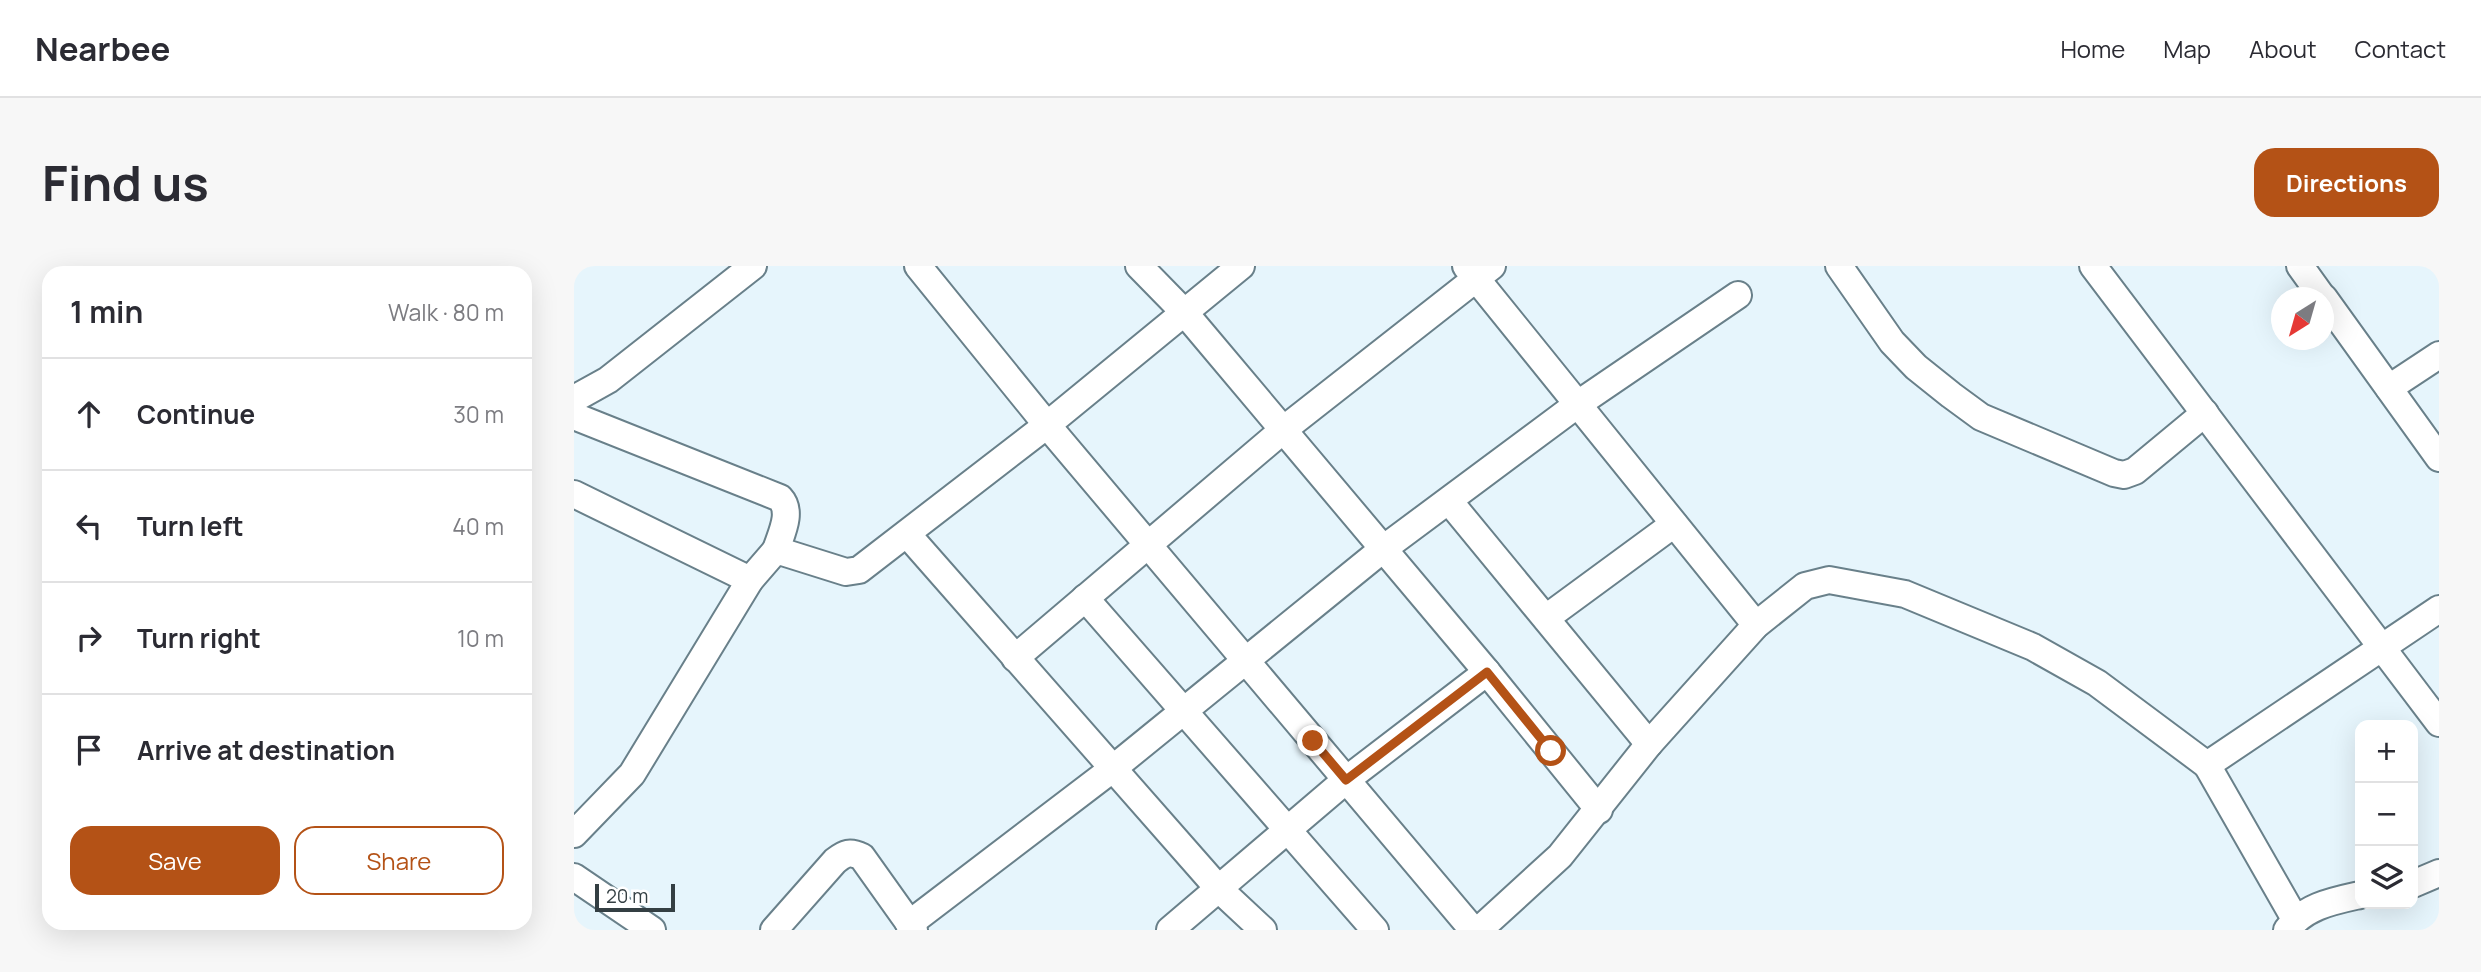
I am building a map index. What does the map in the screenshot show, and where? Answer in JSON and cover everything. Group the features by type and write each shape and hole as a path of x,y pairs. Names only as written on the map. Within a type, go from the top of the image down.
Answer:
{"street":[{"path":"574,399 608,380 753,266"},
{"path":"918,266 1047,425 1473,930"},
{"path":"1139,266 1184,312 1487,672 1599,810"},
{"path":"776,550 846,572 859,570 1047,425 1241,266"},
{"path":"1839,266 1892,342 1916,367 1961,402 1982,417 2114,473 2135,471 2205,413"},
{"path":"2093,266 2439,723"},
{"path":"2300,266 2315,287"},
{"path":"1015,658 1283,430 1478,270 1578,404 1756,625"},
{"path":"774,930 835,861 846,853 854,853 862,858 911,927 1247,662 1384,549 1578,404 1738,295"},
{"path":"2334,313 2439,457"},
{"path":"2389,388 2439,355"},
{"path":"574,416 780,498 787,511 776,550 750,580 632,774 574,834"},
{"path":"574,495 750,580"},
{"path":"1449,501 1649,744"},
{"path":"1546,618 1674,524"},
{"path":"906,534 1111,770 1219,889 1263,930"},
{"path":"1479,930 1560,856 1649,744 1756,625 1805,586 1829,580 1905,594 2033,648 2097,683 2207,765 2291,925 2320,905 2355,896"},
{"path":"1085,598 1375,930"},
{"path":"2207,765 2439,609"},
{"path":"1170,930 1346,780 1487,672"},
{"path":"2418,882 2439,873"},
{"path":"574,877 647,929"}],"route":[{"path":"1313,741 1346,780 1487,672 1551,751"}]}
